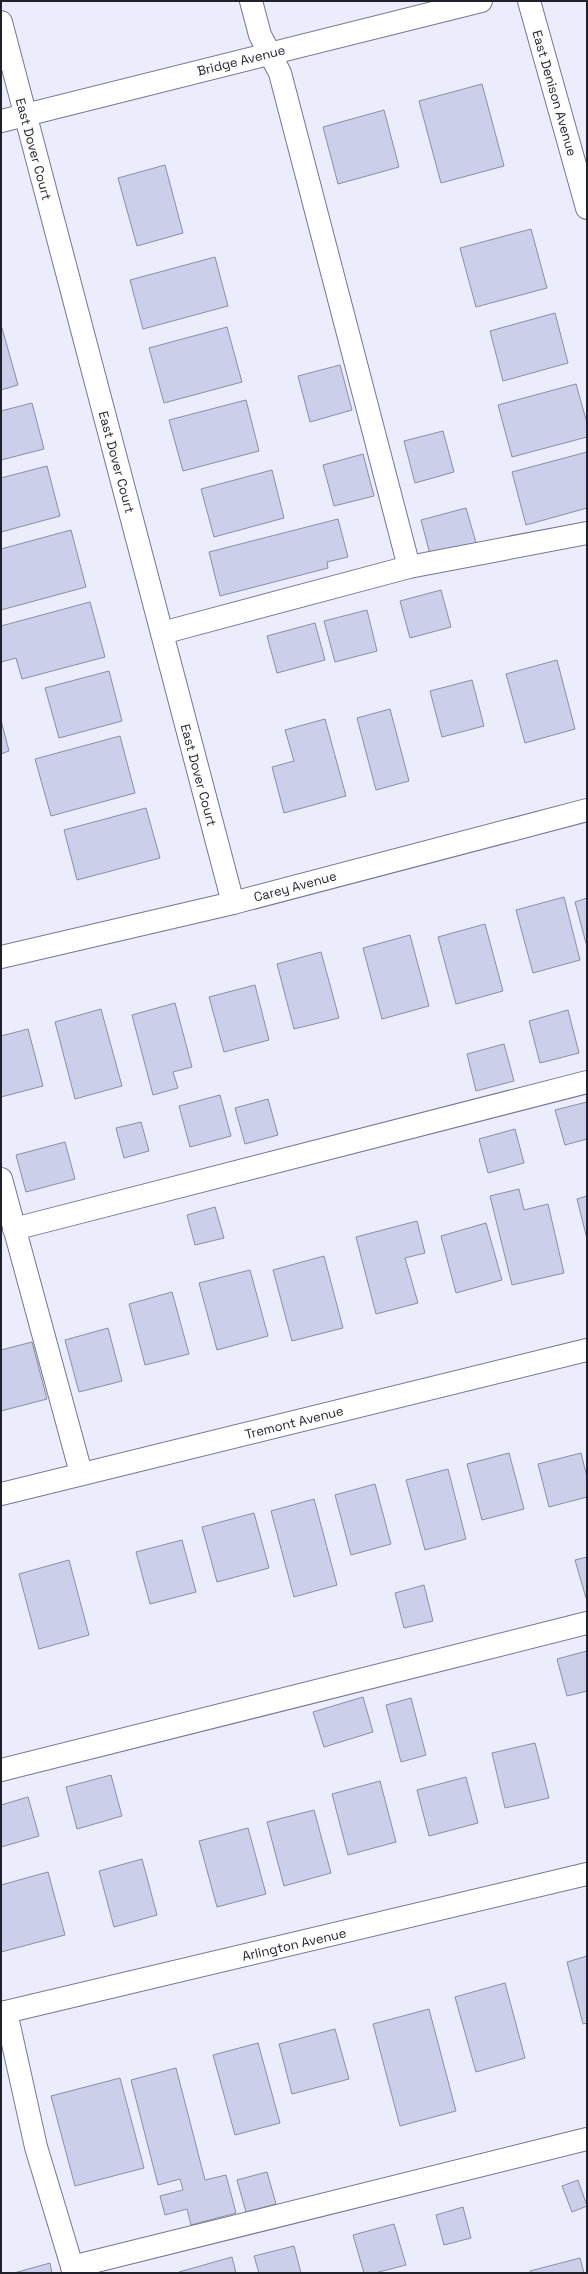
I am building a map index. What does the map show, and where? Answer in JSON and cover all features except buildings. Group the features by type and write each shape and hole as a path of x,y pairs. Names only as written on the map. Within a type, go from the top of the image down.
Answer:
{"street":[{"path":"251,1 260,35 280,73 409,567"},
{"name":"Bridge Avenue","path":"1,121 481,1"},
{"name":"East Denison Avenue","path":"529,1 587,208"},
{"name":"East Dover Court","path":"1,22 233,903"},
{"path":"162,633 409,567 587,533"},
{"name":"Carey Avenue","path":"1,957 233,903 587,810"},
{"path":"14,1229 587,1082"},
{"path":"1,1179 81,1473"},
{"name":"Tremont Avenue","path":"1,1494 81,1473 587,1350"},
{"path":"1,1770 587,1623"},
{"name":"Arlington Avenue","path":"4,2013 587,1874"},
{"path":"4,2013 36,2147 73,2270 587,2139"}]}
